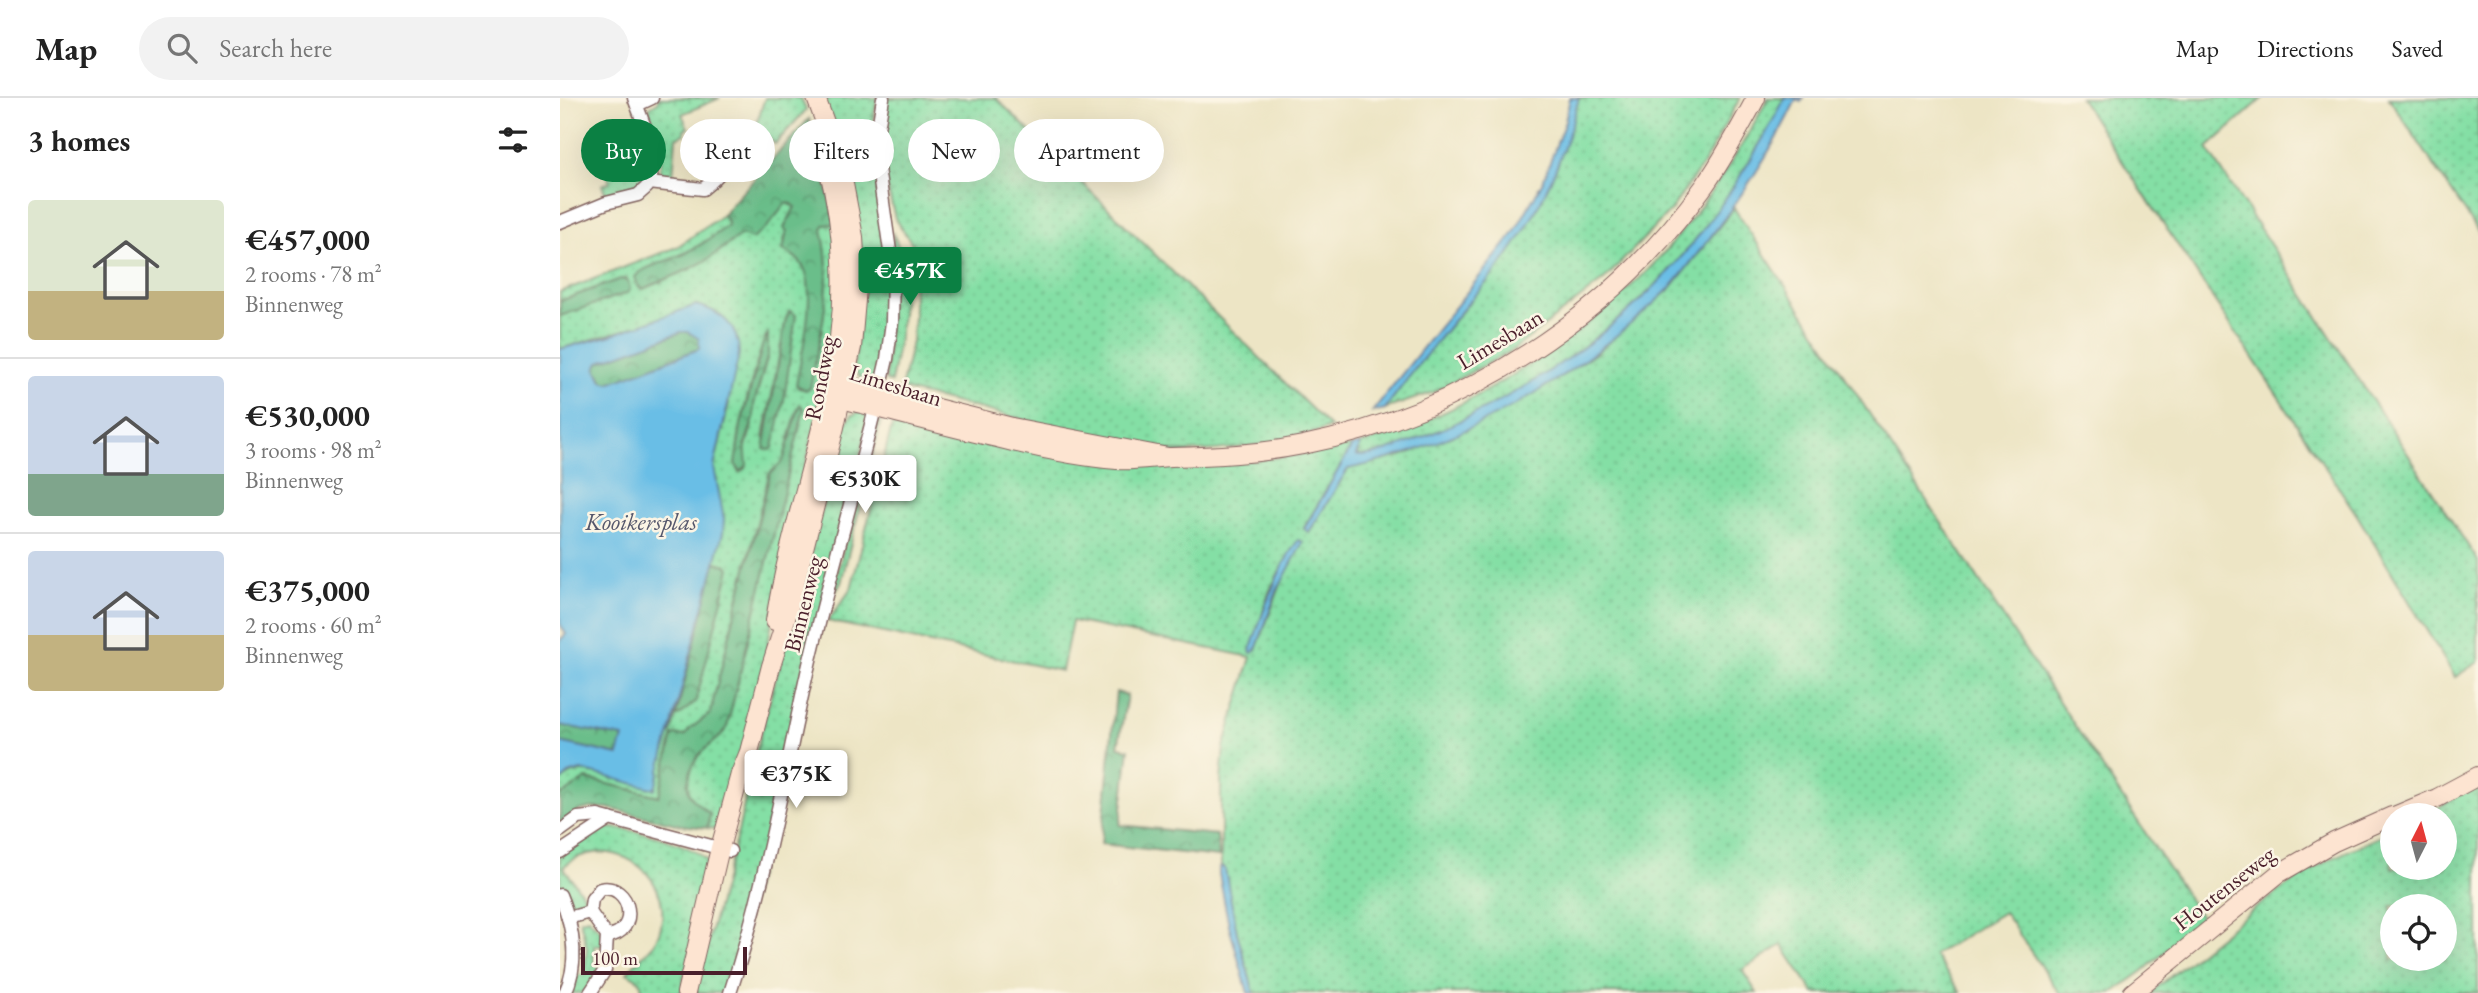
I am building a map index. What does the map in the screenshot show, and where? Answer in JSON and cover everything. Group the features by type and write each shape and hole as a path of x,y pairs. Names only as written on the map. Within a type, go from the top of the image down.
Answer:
{"main road":[{"name":"Rondweg","path":"804,98 829,170 840,237 842,280 839,391"},
{"name":"Rondweg","path":"688,993 725,850 740,774 749,752 771,666 783,632 856,310 854,237 839,163 816,98"},
{"name":"Limesbaan","path":"839,391 1070,454 1118,460 1237,454 1302,446 1384,424 1438,402 1522,357 1618,285 1650,252 1705,184 1756,98"},
{"name":"Houtenseweg","path":"2425,803 2478,776"},
{"name":"Houtenseweg","path":"2132,993 2278,873 2334,842 2380,822"}],"street":[{"path":"560,222 606,203 638,195 649,183 654,151 635,101 652,98"},
{"name":"Binnenweg","path":"730,993 768,860 807,672 888,403 894,288 892,252 876,154 883,98"},
{"path":"649,183 703,189 710,182"},
{"path":"560,831 584,816 610,819 725,850"},
{"path":"560,852 610,819"},
{"path":"590,993 605,970 607,936 590,912 592,899 600,889 608,888 622,895 628,911 626,925 620,932 607,936"},
{"path":"560,895 568,918 573,960 565,993"},
{"path":"568,918 590,912"}],"green space":[{"path":"658,98 720,98 682,114 684,119 680,119 680,136 676,138 673,176 680,177 680,181 666,180 666,119 652,119 649,111 651,106 658,102"},
{"path":"765,98 801,98 806,110 798,119 789,119 789,129 775,144 775,119 758,119"},
{"path":"828,98 877,98 873,119 824,119 822,105"},
{"path":"886,98 996,98 1017,119 1014,119 1014,182 1081,182 1330,427 1293,438 1247,446 1200,451 1161,450 1106,440 901,389 912,341 914,317 913,245 895,218 887,186 886,182 894,182 894,119 883,119"},
{"path":"1579,98 1740,98 1704,163 1670,211 1605,279 1513,350 1434,392 1385,409 1422,359 1508,256 1558,164"},
{"path":"1768,98 1785,98 1740,176 1688,249 1634,306 1570,356 1501,400 1404,445 1372,455 1356,455 1361,444 1399,432 1452,409 1511,376 1568,338 1621,295 1663,254 1697,212 1729,166"},
{"path":"2080,98 2263,98 2207,148 2478,561 2478,662 2455,677 2357,515"},
{"path":"2389,98 2478,98 2478,231"},
{"path":"789,141 789,182 826,182 835,224 824,225 822,230 827,270 825,310 810,389 806,390 796,385 807,325 808,279 800,262 783,250 787,231 784,228 795,207 792,204 786,203 767,227 752,239 742,235 710,258 685,271 643,289 638,286 635,277 692,250 728,225 723,215 752,182 775,182 775,156"},
{"path":"610,182 644,183 637,189 615,195 614,192 606,194 602,185"},
{"path":"835,182 877,182 889,290 886,333 877,386 864,382 854,365 859,318"},
{"path":"786,203 795,207 785,227 787,231 784,240 803,267 809,289 809,316 798,388 810,388 825,310 827,271 823,225 835,224 838,327 778,583 765,663 722,829 707,828 710,814 691,797 688,781 698,756 722,735 727,727 804,409 798,407 783,461 769,474 710,714 685,736 673,735 659,796 587,779 560,796 560,782 571,774 592,771 671,734 676,716 696,700 727,565 715,562 724,519 714,467 729,403 640,325 560,349 560,316 627,293 630,289 627,279 560,301 560,292 677,247 723,215 729,225 719,233 686,252 639,272 638,286 643,289 707,260 738,237 776,216","holes":["786,318 773,447 764,437","766,335 768,354 739,472 737,461 741,426"]},
{"path":"1734,208 2202,919 2143,971 2112,993 2059,993 2004,912 1934,955 1961,993 1814,993 1782,945 1742,970 1757,993 1254,993 1237,933 1224,867 1221,867 1221,779 1224,747 1251,657 1072,621 1062,671 828,621 851,589 892,425 902,427 904,421 1254,461 1352,446 1304,528 1309,532 1348,469 1401,456 1452,436 1528,397 1595,354 1671,288","holes":["1283,564 1284,576 1256,650 1251,652 1269,592"]},
{"path":"893,234 899,249 903,286 898,347 891,382 886,381"},
{"path":"621,279 628,281 630,290 627,293 560,316 560,301"},
{"path":"790,311 796,315 784,400 773,447 771,450 764,449 786,318"},
{"path":"681,332 688,332 700,339 699,349 609,383 603,382 596,368 599,362"},
{"path":"768,334 768,354 754,404 754,418 745,444 747,466 741,472 735,464 741,425 763,343"},
{"path":"800,404 804,409 727,727 696,759 688,781 691,797 710,814 707,828 680,825 607,808 578,811 560,825 560,796 586,779 659,796 673,735 685,736 710,714 770,474 783,461"},
{"path":"871,410 771,828 725,993 694,993 844,426 852,415"},
{"path":"876,420 881,421 841,583 831,599"},
{"path":"715,562 730,568 696,701 676,716"},
{"path":"1116,692 1127,695 1118,747 1129,749 1120,825 1217,835 1219,857 1101,844"},
{"path":"560,725 623,737 619,755 560,742"},
{"path":"2478,782 2478,993 2150,993 2280,890 2345,852 2380,836 2380,880 2457,880 2457,803 2446,803"},
{"path":"605,828 629,830 662,838 692,850 709,864 681,993 643,993 640,981 627,973 652,946 661,926 662,906 657,888 647,873 633,862 616,854 598,852 580,856 563,867 587,900 580,912 571,910 560,885 560,855"},
{"path":"588,918 602,932 602,945 594,945 594,964 601,969 587,993 570,993 577,975 584,975 587,948 580,920"}],"water":[{"path":"1570,98 1579,98 1567,139 1542,199 1521,236 1499,268 1434,345 1385,409 1372,412 1514,233 1543,181 1565,121"},
{"path":"1785,98 1803,98 1801,102 1796,100 1764,159 1716,230 1673,284 1635,320 1561,377 1521,402 1437,442 1393,458 1348,469 1309,532 1304,529 1352,446 1361,444 1356,455 1372,455 1404,445 1466,418 1536,379 1603,332 1634,306 1688,249 1715,213 1752,157"},
{"name":"Kooikersplas","path":"696,305 721,316 732,328 738,344 739,354 714,467 724,519 723,533 655,789 581,770 569,774 560,782 560,742 618,755 623,737 560,725 560,640 566,634 560,624 560,349 608,336","holes":["681,332 688,332 699,339 699,349 609,383 602,381 596,368 599,362"]},
{"path":"1298,540 1303,542 1276,593 1256,650 1252,653 1250,651 1270,594"},
{"path":"1219,868 1225,869 1237,933 1254,993 1248,993 1229,926 1219,874"}]}
